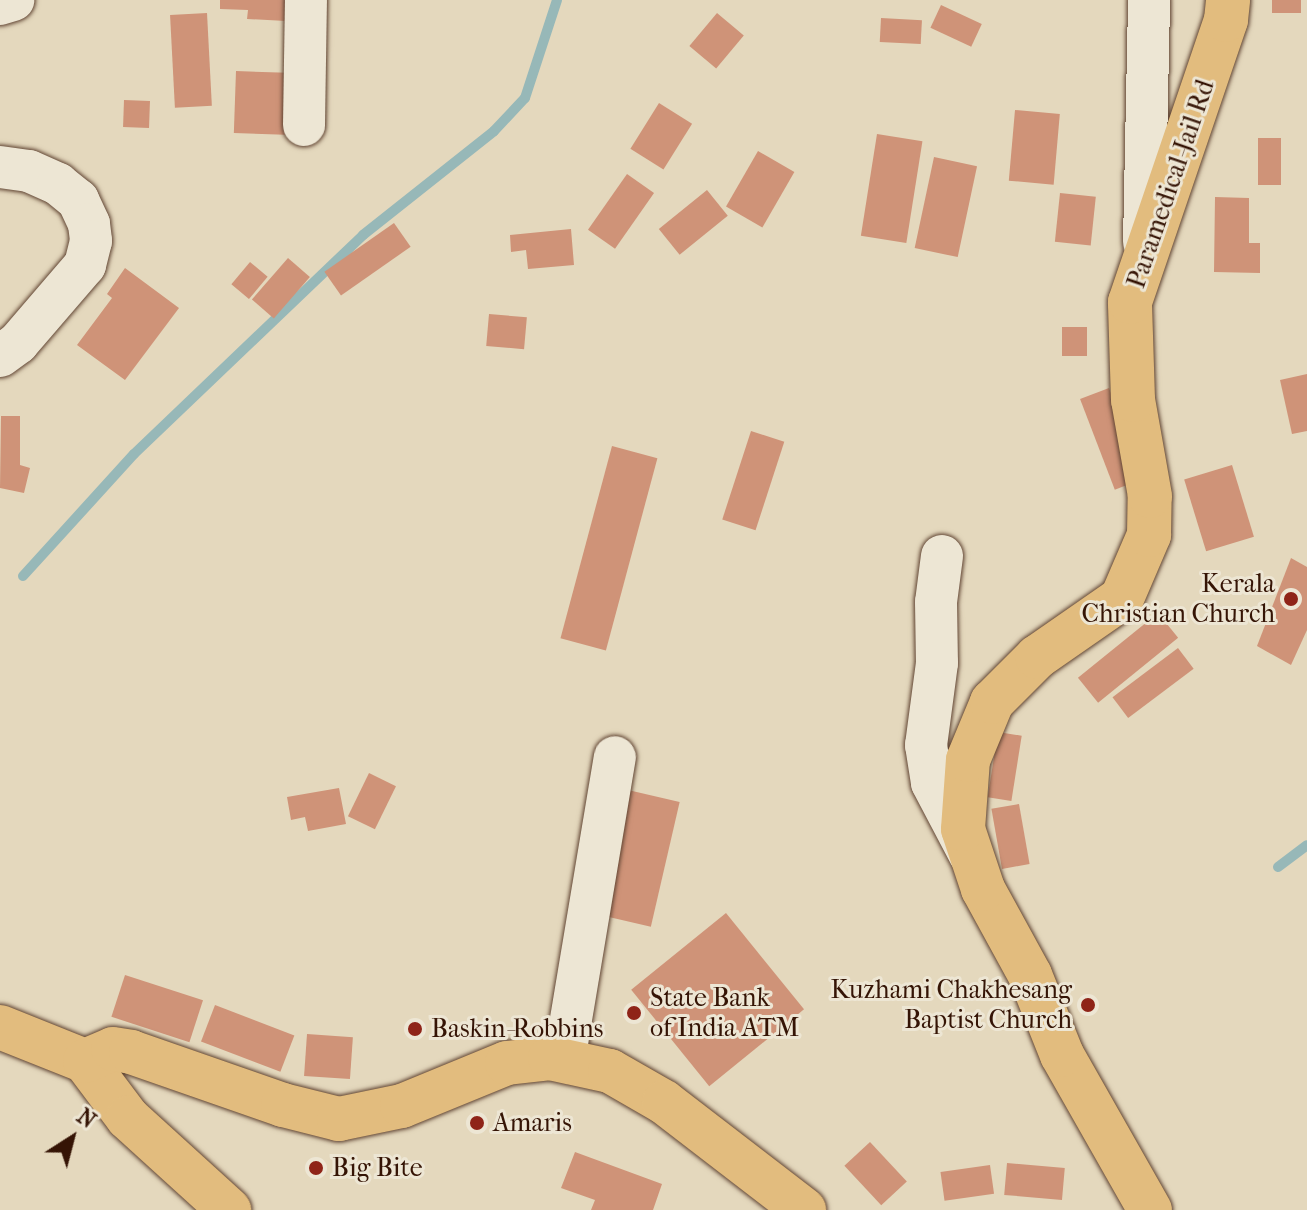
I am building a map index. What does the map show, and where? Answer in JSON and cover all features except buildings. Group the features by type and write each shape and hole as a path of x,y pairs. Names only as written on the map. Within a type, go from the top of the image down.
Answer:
{"main road":[{"name":"Paramedical-Jail Rd","path":"1150,1210 1062,1055 1030,975 983,889 963,829 968,760 992,702 1037,657 1122,598 1149,535 1150,496 1133,400 1130,302 1226,20 1228,0"},
{"path":"0,1027 85,1061 128,1118 229,1210"},
{"path":"85,1061 113,1049 131,1052 283,1105 339,1119 402,1106 507,1063 550,1058 610,1071 664,1102 804,1210"}],"street":[{"path":"0,4 13,0"},
{"path":"304,125 306,0"},
{"path":"1142,267 1148,154 1149,0"},
{"path":"0,167 29,171 58,184 78,200 89,224 91,241 85,265 18,343 0,356"},
{"path":"942,556 936,602 937,663 927,754 932,783 974,863"},
{"path":"564,1061 615,757"}],"waterway":[{"path":"23,576 134,454 363,235 494,131 525,98 557,0"},
{"path":"1278,867 1307,845"}],"place":[{"name":"Kerala Christian Church","path":"1291,599"},
{"name":"Kuzhami Chakhesang Baptist Church","path":"1088,1005"},
{"name":"State Bank of India ATM","path":"634,1013"},
{"name":"Baskin-Robbins","path":"415,1029"},
{"name":"Amaris","path":"477,1123"},
{"name":"Big Bite","path":"316,1168"}]}
